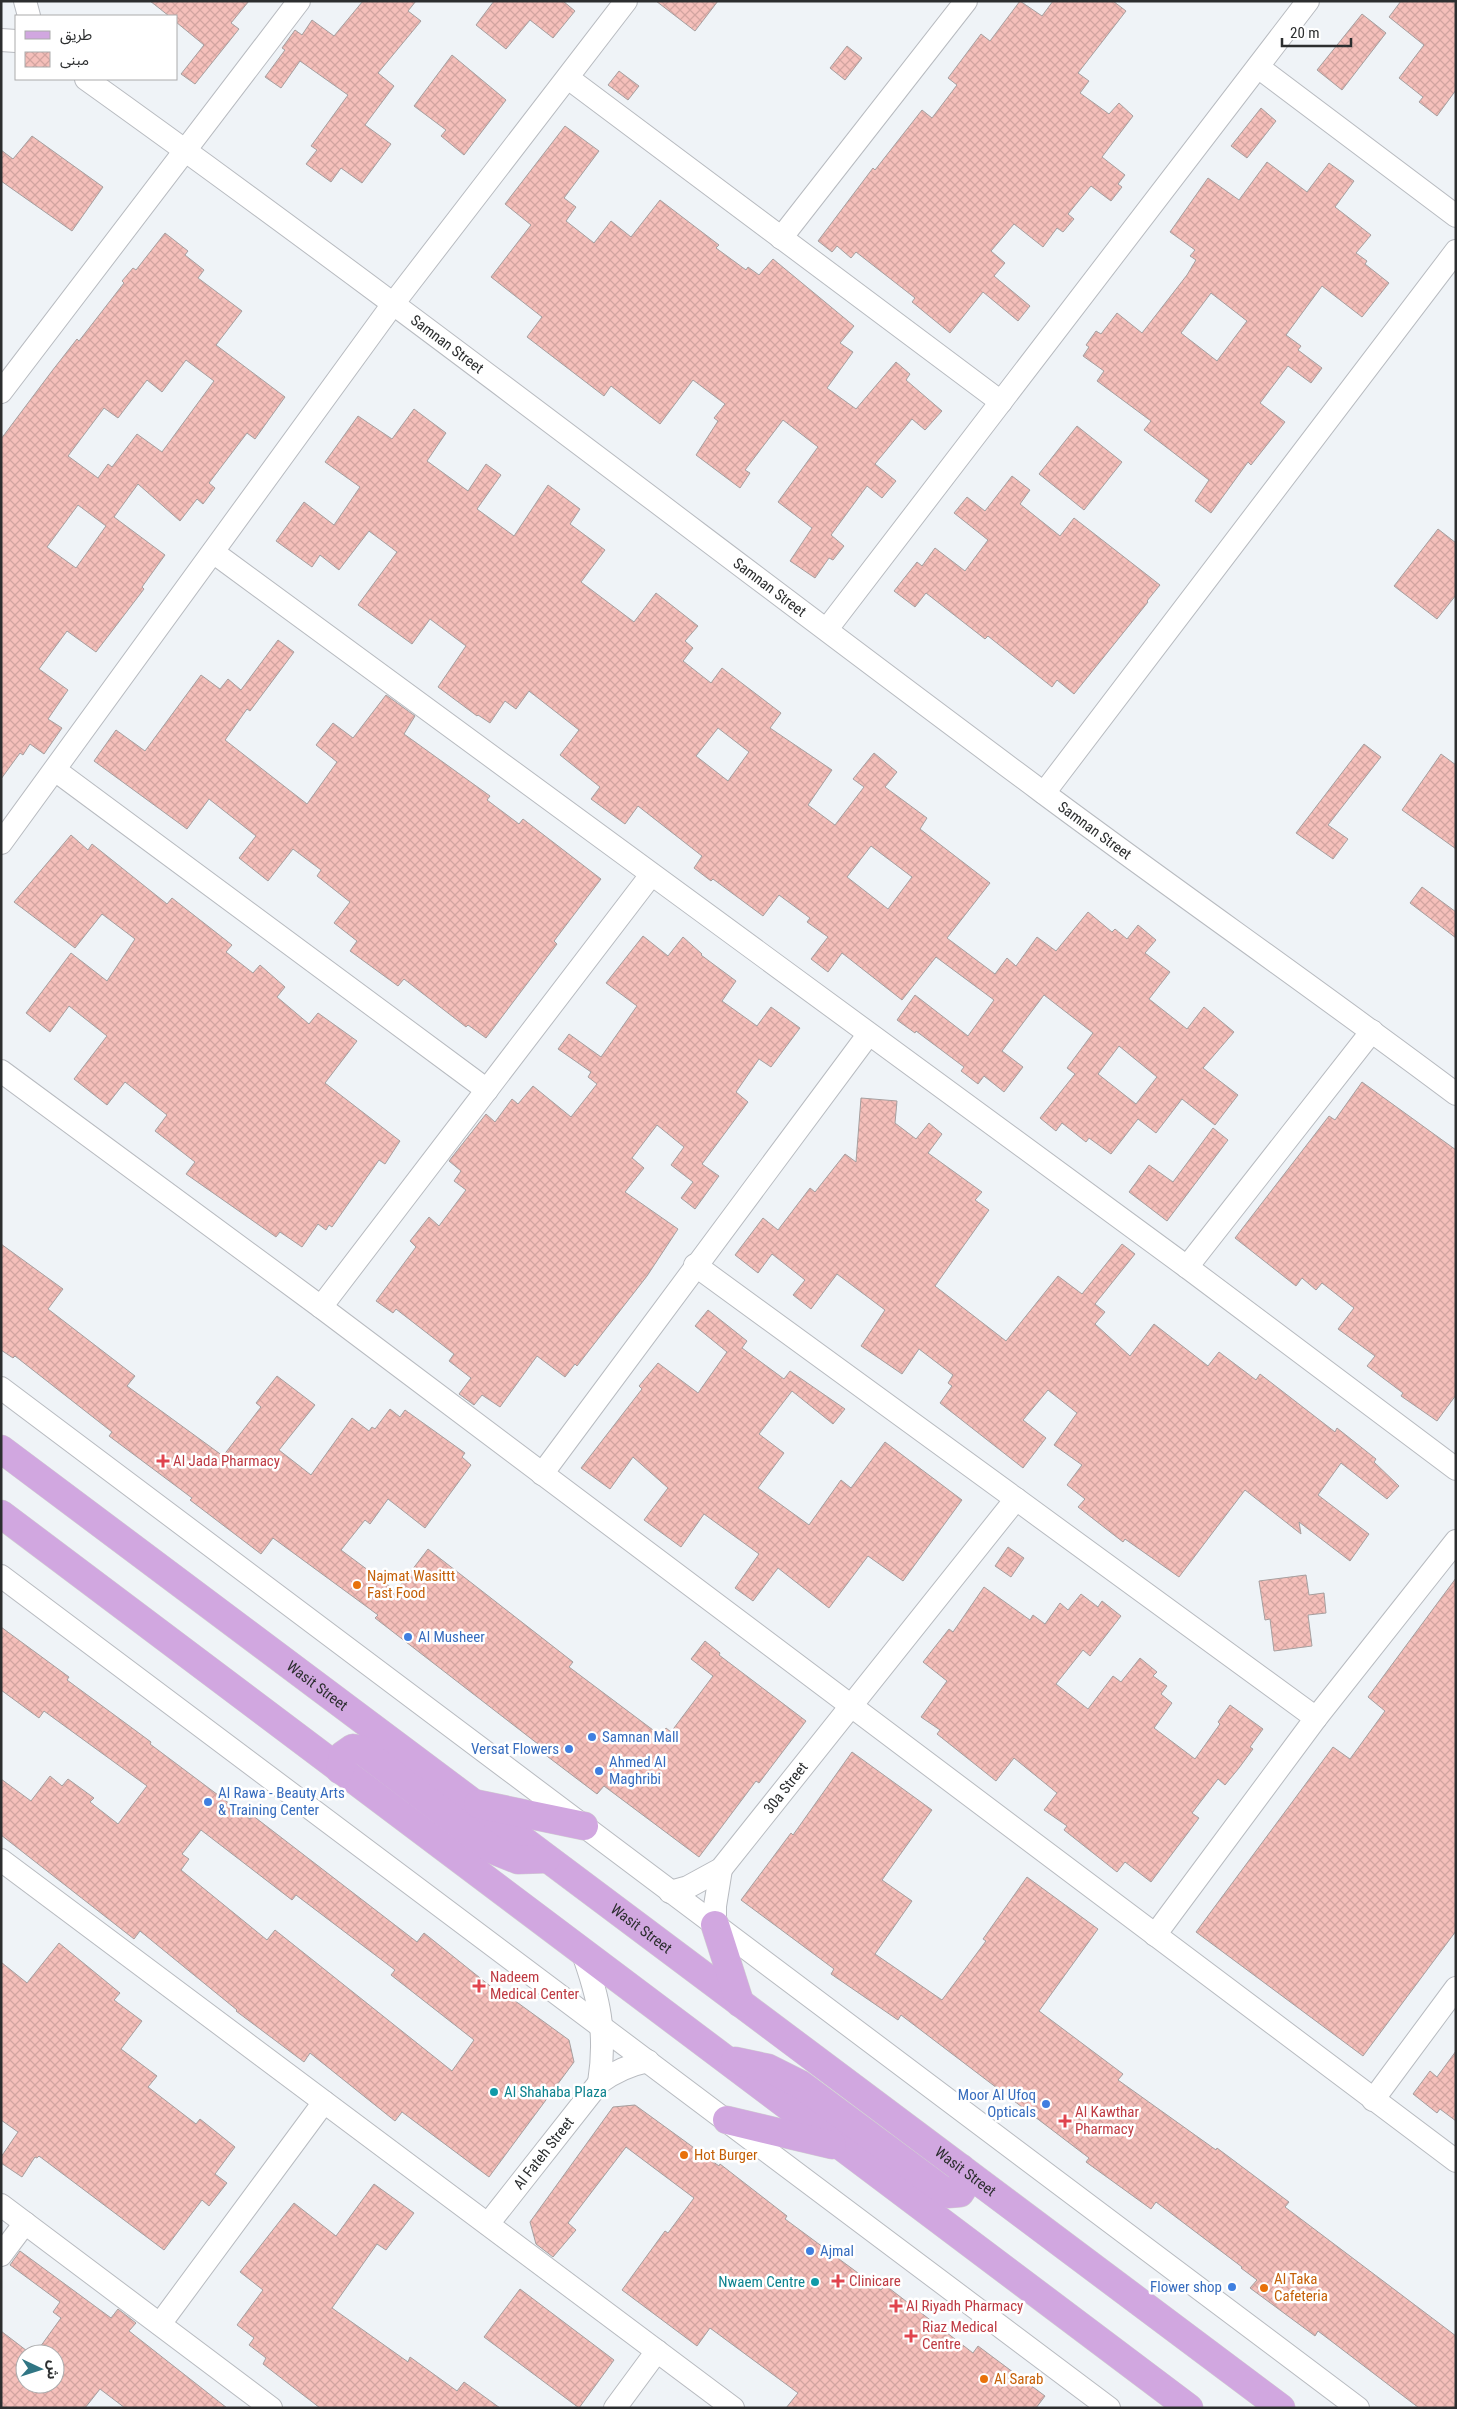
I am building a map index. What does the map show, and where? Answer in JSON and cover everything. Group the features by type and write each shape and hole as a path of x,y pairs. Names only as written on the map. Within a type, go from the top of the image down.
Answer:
{"main road":[{"name":"Wasit Street","path":"1,1450 1281,2408"},
{"path":"1,1514 1189,2408"},
{"path":"340,1770 343,1755 353,1748 360,1749 493,1850 518,1860 546,1859"},
{"path":"469,1802 584,1826"},
{"path":"715,1925 740,2003"},
{"path":"726,2060 756,2065 790,2078 948,2194 954,2195 963,2188 965,2183 961,2168"},
{"path":"726,2120 844,2148"}],"street":[{"path":"25,1 30,15"},
{"path":"1,392 299,1"},
{"path":"1,843 393,304 626,1"},
{"path":"781,238 966,1"},
{"path":"827,629 1308,1"},
{"path":"1,40 15,41"},
{"path":"1258,67 1456,216"},
{"path":"568,78 1001,402"},
{"name":"Samnan Street","path":"87,80 393,304 1044,793 1456,1094"},
{"path":"1044,793 1456,251"},
{"path":"213,552 868,1035 1187,1267 1456,1469"},
{"path":"55,770 487,1090"},
{"path":"321,1307 651,875"},
{"path":"1187,1267 1372,1031"},
{"path":"542,1474 695,1265 868,1035"},
{"path":"1,1071 321,1307 850,1707 1456,2161"},
{"path":"695,1265 1316,1718"},
{"path":"1,1388 1358,2408"},
{"name":"30a Street","path":"670,1892 688,1887 721,1869 1016,1499"},
{"path":"1154,1935 1316,1718 1456,1541"},
{"path":"1,1576 1109,2408"},
{"name":"30a Street","path":"715,1925 715,1906 721,1869"},
{"path":"5,1872 324,2102 733,2408"},
{"path":"582,1951 598,1996 603,2046 600,2083"},
{"path":"1373,2100 1456,1988"},
{"name":"Al Fateh Street","path":"488,2224 600,2083 614,2072 630,2064 648,2061"},
{"path":"160,2324 324,2102"},
{"path":"1,2205 271,2408"},
{"path":"1,2255 25,2223"},
{"path":"615,2408 657,2351"}],"building":[{"path":"150,1 249,1 231,23 239,29 195,84 181,74 204,45 178,24 178,15 168,15"},
{"path":"363,1 416,1 408,11 421,21 378,73 394,86 365,125 391,144 362,183 341,168 331,182 306,164 317,150 311,146 348,95 300,61 281,88 265,77 285,50 282,48 295,30 302,35 312,20 334,36"},
{"path":"494,1 563,1 575,11 553,38 530,20 506,49 476,25"},
{"path":"656,1 718,1 695,31"},
{"path":"1020,1 1042,16 1053,1 1113,1 1126,11 1078,73 1089,81 1080,93 1109,114 1119,103 1133,116 1102,157 1125,175 1118,184 1122,187 1111,201 1091,186 1068,214 1074,219 1063,232 1057,228 1043,247 1014,224 991,251 1005,263 994,276 1030,306 1018,321 983,292 950,333 912,302 915,298 856,252 851,258 837,246 832,252 818,241 873,168 875,170 922,110 932,118 957,85 948,78 981,34 990,41"},
{"path":"1401,1 1456,1 1456,90 1437,116 1419,102 1423,97 1399,78 1424,45 1389,17"},
{"path":"1362,14 1386,33 1342,90 1317,70"},
{"path":"847,46 862,58 845,80 830,68"},
{"path":"452,55 506,100 464,155 441,136 446,130 414,106"},
{"path":"619,71 639,86 628,100 608,85"},
{"path":"1261,108 1276,121 1247,158 1231,146"},
{"path":"565,126 599,151 564,198 576,207 566,221 594,243 611,221 631,237 660,200 719,245 716,248 746,270 748,267 759,275 773,259 854,326 840,343 853,352 827,388 856,409 896,362 910,374 906,380 942,411 925,430 912,419 875,464 896,481 882,498 867,486 831,535 844,546 833,560 829,558 815,578 790,561 812,528 778,502 818,447 783,420 745,470 750,473 740,488 696,455 718,421 714,418 725,404 693,380 660,424 611,386 604,396 527,337 542,317 491,277 531,225 505,204"},
{"path":"32,136 103,187 72,231 1,181 1,150 13,159"},
{"path":"1267,162 1307,192 1329,163 1354,181 1335,207 1371,235 1356,253 1367,261 1365,264 1389,283 1362,317 1322,286 1286,335 1301,346 1298,350 1322,368 1311,383 1288,366 1260,403 1285,422 1251,465 1248,462 1211,513 1195,501 1209,480 1144,430 1151,421 1097,381 1104,371 1083,356 1089,347 1086,345 1096,331 1101,334 1117,313 1142,333 1187,275 1196,260 1190,256 1195,250 1170,232 1208,178 1239,200","holes":["1211,293 1247,321 1217,361 1181,333"]},
{"path":"165,233 188,251 185,255 204,270 198,278 242,311 216,345 285,397 255,439 247,433 209,483 215,488 203,504 197,499 180,521 138,484 114,517 165,555 142,587 144,589 96,652 67,631 39,669 68,690 48,719 62,728 44,754 30,744 23,755 20,753 1,779 1,439 77,339 79,341 124,283 122,281 133,268 136,270","holes":["186,360 214,381 162,452 137,434 112,467 108,464 98,478 68,456 104,408 118,418 147,380 162,392","78,505 106,526 76,568 47,547"]},
{"path":"414,409 446,433 427,461 468,491 486,464 501,475 477,509 514,536 548,485 580,509 570,524 605,550 581,582 634,622 656,593 698,626 685,641 693,648 683,661 711,683 722,668 781,713 770,728 832,770 808,805 835,825 864,787 853,779 874,753 897,772 885,787 927,818 920,829 990,883 947,938 995,974 1007,958 1016,966 1037,937 1056,951 1088,912 1112,932 1115,929 1127,939 1138,925 1156,940 1145,953 1170,972 1149,999 1187,1029 1204,1007 1234,1032 1203,1068 1238,1095 1215,1125 1182,1099 1156,1133 1138,1119 1111,1154 1089,1138 1086,1142 1062,1123 1056,1131 1040,1118 1075,1074 1067,1068 1093,1033 1044,995 1002,1051 1023,1067 1004,1092 984,1076 978,1084 961,1071 964,1067 916,1031 915,1033 897,1020 915,995 968,1036 994,1000 936,957 902,1000 842,953 828,972 811,959 828,937 807,922 810,918 779,895 763,916 713,879 711,881 694,868 702,856 638,806 625,824 591,799 600,787 560,755 579,730 529,691 516,709 505,701 490,723 477,716 438,687 466,646 430,619 412,644 358,605 397,552 369,531 339,570 320,555 312,567 276,541 304,502 334,525 360,487 325,462 358,416 392,439","holes":["718,728 749,752 728,781 696,756","871,846 912,877 888,909 847,877","1119,1046 1157,1077 1136,1104 1098,1074"]},
{"path":"1077,426 1122,462 1084,510 1039,474"},
{"path":"1012,476 1030,490 1020,504 1060,536 1074,518 1160,585 1074,694 1057,680 1052,687 988,636 985,639 926,593 915,607 894,591 917,562 922,566 935,548 965,571 988,540 954,513 967,497 985,511"},
{"path":"1438,529 1456,543 1456,595 1437,619 1394,586"},
{"path":"278,640 294,652 250,711 247,709 225,740 307,804 337,762 316,745 333,723 353,738 386,695 415,716 404,734 490,796 487,800 519,824 523,819 601,879 554,941 557,944 486,1038 468,1025 466,1027 404,979 398,986 350,951 357,941 334,923 350,902 317,876 321,870 293,849 268,881 239,858 256,836 209,799 187,829 94,761 116,730 145,751 201,675 220,689 228,679 241,690"},
{"path":"1364,744 1381,757 1328,825 1348,839 1333,859 1296,833"},
{"path":"1441,754 1456,765 1456,849 1402,810"},
{"path":"71,835 88,850 92,844 167,904 172,898 232,945 226,952 253,973 260,965 285,987 277,997 309,1024 318,1013 357,1041 325,1083 400,1141 385,1164 379,1160 332,1227 329,1225 326,1230 318,1224 302,1247 280,1232 276,1237 186,1174 195,1162 155,1131 167,1115 125,1082 107,1105 74,1079 107,1036 69,1006 50,1032 26,1013 71,953 107,981 135,939 102,914 75,948 14,902"},
{"path":"1422,887 1456,912 1456,938 1410,903"},
{"path":"643,936 668,956 683,937 701,955 736,981 722,1001 757,1026 771,1007 800,1028 771,1067 759,1059 736,1092 748,1102 702,1164 719,1176 695,1209 681,1198 693,1182 671,1165 684,1147 657,1125 632,1158 644,1168 625,1192 678,1229 647,1276 577,1366 575,1364 565,1377 537,1356 500,1407 482,1395 474,1405 459,1394 471,1378 449,1361 454,1354 396,1309 393,1313 376,1301 416,1247 410,1241 429,1217 439,1226 466,1190 454,1181 461,1171 449,1161 486,1114 495,1122 512,1099 518,1104 533,1086 571,1117 597,1084 588,1077 591,1072 558,1049 569,1034 601,1057 637,1006 606,983"},
{"path":"1362,1082 1456,1150 1456,1395 1437,1421 1401,1396 1403,1393 1367,1366 1375,1356 1338,1329 1354,1308 1322,1283 1316,1290 1302,1278 1296,1286 1235,1238 1329,1116 1335,1120"},
{"path":"861,1098 897,1101 895,1123 916,1139 929,1123 942,1134 928,1153 982,1192 975,1200 989,1210 935,1286 1006,1341 1058,1276 1082,1294 1122,1244 1135,1254 1095,1304 1105,1312 1095,1324 1130,1356 1154,1324 1208,1366 1219,1352 1256,1380 1260,1374 1335,1432 1337,1428 1376,1459 1374,1462 1399,1486 1387,1499 1341,1463 1318,1495 1369,1534 1350,1561 1299,1522 1301,1534 1245,1490 1179,1577 1125,1539 1123,1542 1078,1507 1085,1499 1067,1485 1082,1465 1054,1445 1077,1413 1048,1390 1023,1420 1046,1438 1023,1468 940,1403 952,1386 948,1383 953,1375 919,1349 902,1374 861,1346 885,1310 837,1274 811,1309 793,1295 805,1280 772,1254 758,1273 735,1255 763,1218 778,1230 810,1188 815,1192 845,1154 856,1162"},
{"path":"1213,1128 1228,1140 1167,1221 1129,1192 1149,1165 1173,1182"},
{"path":"1,1244 63,1289 48,1309 135,1376 127,1386 223,1456 261,1407 256,1403 277,1376 315,1405 279,1450 311,1475 352,1418 369,1431 372,1427 375,1429 390,1409 400,1417 405,1410 465,1453 462,1457 471,1465 425,1528 388,1499 370,1524 365,1520 341,1550 396,1591 428,1549 573,1662 569,1667 661,1736 666,1728 671,1732 713,1676 691,1659 705,1641 720,1653 719,1655 806,1721 759,1783 756,1781 699,1857 604,1786 597,1794 535,1747 538,1744 375,1618 378,1615 273,1538 261,1554 190,1500 192,1498 109,1436 112,1432 15,1356 13,1358 1,1350"},
{"path":"708,1310 747,1341 742,1348 784,1379 790,1371 845,1409 833,1424 792,1391 759,1434 784,1453 758,1488 809,1525 841,1480 851,1488 885,1442 962,1500 903,1581 868,1556 829,1608 778,1568 753,1601 735,1588 759,1554 704,1514 681,1547 644,1520 668,1488 633,1457 610,1489 581,1468 642,1389 639,1386 658,1363 698,1393 727,1352 695,1326"},
{"path":"1008,1547 1024,1558 1011,1577 995,1566"},
{"path":"1306,1575 1309,1595 1324,1593 1326,1613 1308,1615 1312,1646 1274,1651 1270,1619 1265,1620 1259,1581"},
{"path":"1456,1578 1456,1931 1363,2056 1196,1932 1333,1747 1350,1759 1385,1711 1368,1697"},
{"path":"984,1587 1030,1620 1033,1615 1045,1624 1060,1603 1068,1610 1081,1594 1098,1607 1102,1601 1121,1616 1090,1656 1083,1650 1056,1684 1088,1709 1113,1676 1121,1682 1140,1658 1157,1672 1153,1676 1167,1686 1161,1694 1172,1703 1154,1728 1195,1759 1220,1724 1218,1722 1230,1705 1263,1729 1250,1747 1253,1749 1225,1785 1218,1779 1192,1813 1199,1818 1151,1882 1125,1862 1117,1872 1064,1830 1067,1826 1044,1810 1057,1793 1014,1758 996,1781 937,1734 940,1730 921,1717 947,1681 923,1662 949,1629 953,1632"},
{"path":"1,1627 69,1677 67,1680 151,1742 150,1744 250,1819 252,1815 417,1942 424,1933 505,1998 507,1995 569,2040 574,2062 489,2177 402,2112 395,2121 310,2053 304,2062 236,2011 140,1931 134,1939 1,1835 1,1779 31,1801 50,1776 62,1786 68,1779 94,1798 90,1802 118,1824 147,1786 44,1711 39,1718 1,1690","holes":["201,1830 292,1900 296,1895 395,1970 391,1975 474,2040 452,2071 275,1930 267,1940 181,1870 189,1859 182,1854"]},
{"path":"852,1752 932,1810 882,1880 912,1901 875,1954 942,2000 986,1941 983,1939 1027,1877 1098,1929 1039,2011 1123,2074 1118,2080 1216,2150 1217,2148 1289,2202 1285,2207 1456,2336 1456,2408 1419,2408 1318,2331 1315,2336 1250,2288 1257,2280 1242,2267 1156,2202 1151,2209 1086,2162 1089,2158 901,2015 898,2020 831,1974 834,1969 741,1900 791,1833 793,1835"},
{"path":"59,1943 120,1993 114,2000 142,2021 121,2049 157,2076 148,2087 196,2124 200,2119 235,2147 215,2174 227,2183 209,2206 202,2200 164,2250 39,2156 35,2157 22,2177 1,2163 1,2157 18,2132 1,2120 1,1962 27,1983"},
{"path":"1456,2051 1456,2121 1440,2109 1437,2113 1413,2094 1430,2071 1437,2077"},
{"path":"635,2105 719,2166 720,2164 787,2216 785,2219 881,2290 885,2285 973,2353 978,2346 1045,2396 1036,2408 786,2408 798,2393 710,2328 697,2346 622,2290 665,2231 668,2233 694,2198 626,2147 568,2223 576,2230 553,2257 536,2244 530,2222 613,2107"},
{"path":"374,2184 414,2213 386,2250 377,2244 332,2308 408,2362 410,2357 457,2391 464,2382 500,2408 320,2408 263,2364 266,2358 249,2345 254,2338 237,2325 263,2290 240,2272 294,2203 336,2236"},
{"path":"20,2251 111,2318 118,2309 136,2323 129,2331 227,2408 125,2408 100,2389 85,2408 1,2408 1,2331 18,2344 15,2344 15,2394 65,2394 65,2344 42,2344 61,2318 53,2312 60,2302 10,2265"},
{"path":"520,2289 614,2360 579,2408 484,2337"}],"place":[{"name":"Al Jada Pharmacy","path":"163,1461"},
{"name":"Najmat Wasittt Fast Food","path":"357,1585"},
{"name":"Al Musheer","path":"408,1637"},
{"name":"Samnan Mall","path":"592,1737"},
{"name":"Versat Flowers","path":"569,1749"},
{"name":"Ahmed Al Maghribi","path":"599,1771"},
{"name":"Al Rawa - Beauty Arts & Training Center","path":"208,1802"},
{"name":"Nadeem Medical Center","path":"479,1986"},
{"name":"Al Shahaba Plaza","path":"494,2092"},
{"name":"Moor Al Ufoq Opticals","path":"1046,2104"},
{"name":"Al Kawthar Pharmacy","path":"1065,2121"},
{"name":"Hot Burger","path":"684,2155"},
{"name":"Ajmal","path":"810,2251"},
{"name":"Clinicare","path":"838,2281"},
{"name":"Nwaem Centre","path":"815,2282"},
{"name":"Flower shop","path":"1232,2287"},
{"name":"Al Taka Cafeteria","path":"1264,2288"},
{"name":"Al Riyadh Pharmacy","path":"896,2306"},
{"name":"Riaz Medical Centre","path":"911,2336"},
{"name":"Al Sarab","path":"984,2379"}]}
